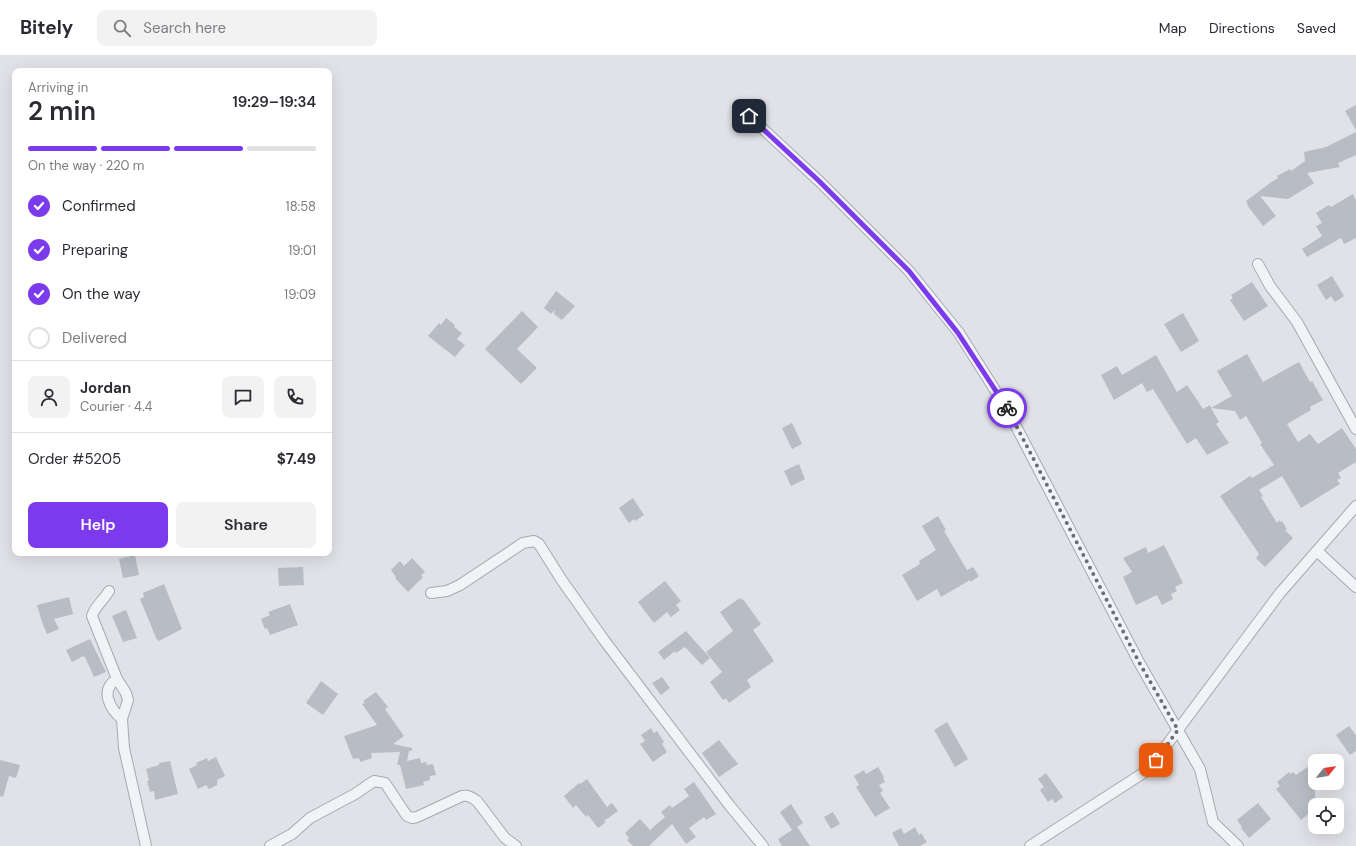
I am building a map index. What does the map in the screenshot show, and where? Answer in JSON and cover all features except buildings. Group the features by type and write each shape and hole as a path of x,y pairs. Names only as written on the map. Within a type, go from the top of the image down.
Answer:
{"street":[{"path":"749,116 819,181 909,271 958,333 1007,409 1140,664 1200,769 1213,822 1238,846"},
{"path":"1258,264 1270,286 1297,322 1356,429"},
{"path":"1030,846 1148,770 1280,593 1356,506"},
{"path":"431,593 447,591 460,585 523,542 534,541 539,544 561,580 604,640 762,846"},
{"path":"1317,551 1356,587"},
{"path":"109,591 103,601 94,608 92,616 117,679 126,693 128,700 122,719 124,748 146,846"},
{"path":"117,679 112,682 109,687 108,700 116,714 122,719"},
{"path":"270,846 292,834 310,818 336,805 374,781 385,783 407,816 412,818 462,796 472,797 505,838 516,846"}],"way so far":[{"path":"1007,408 1140,664 1178,730 1156,760"}],"route":[{"path":"749,116 819,181 909,271 958,333 1007,408"}]}
